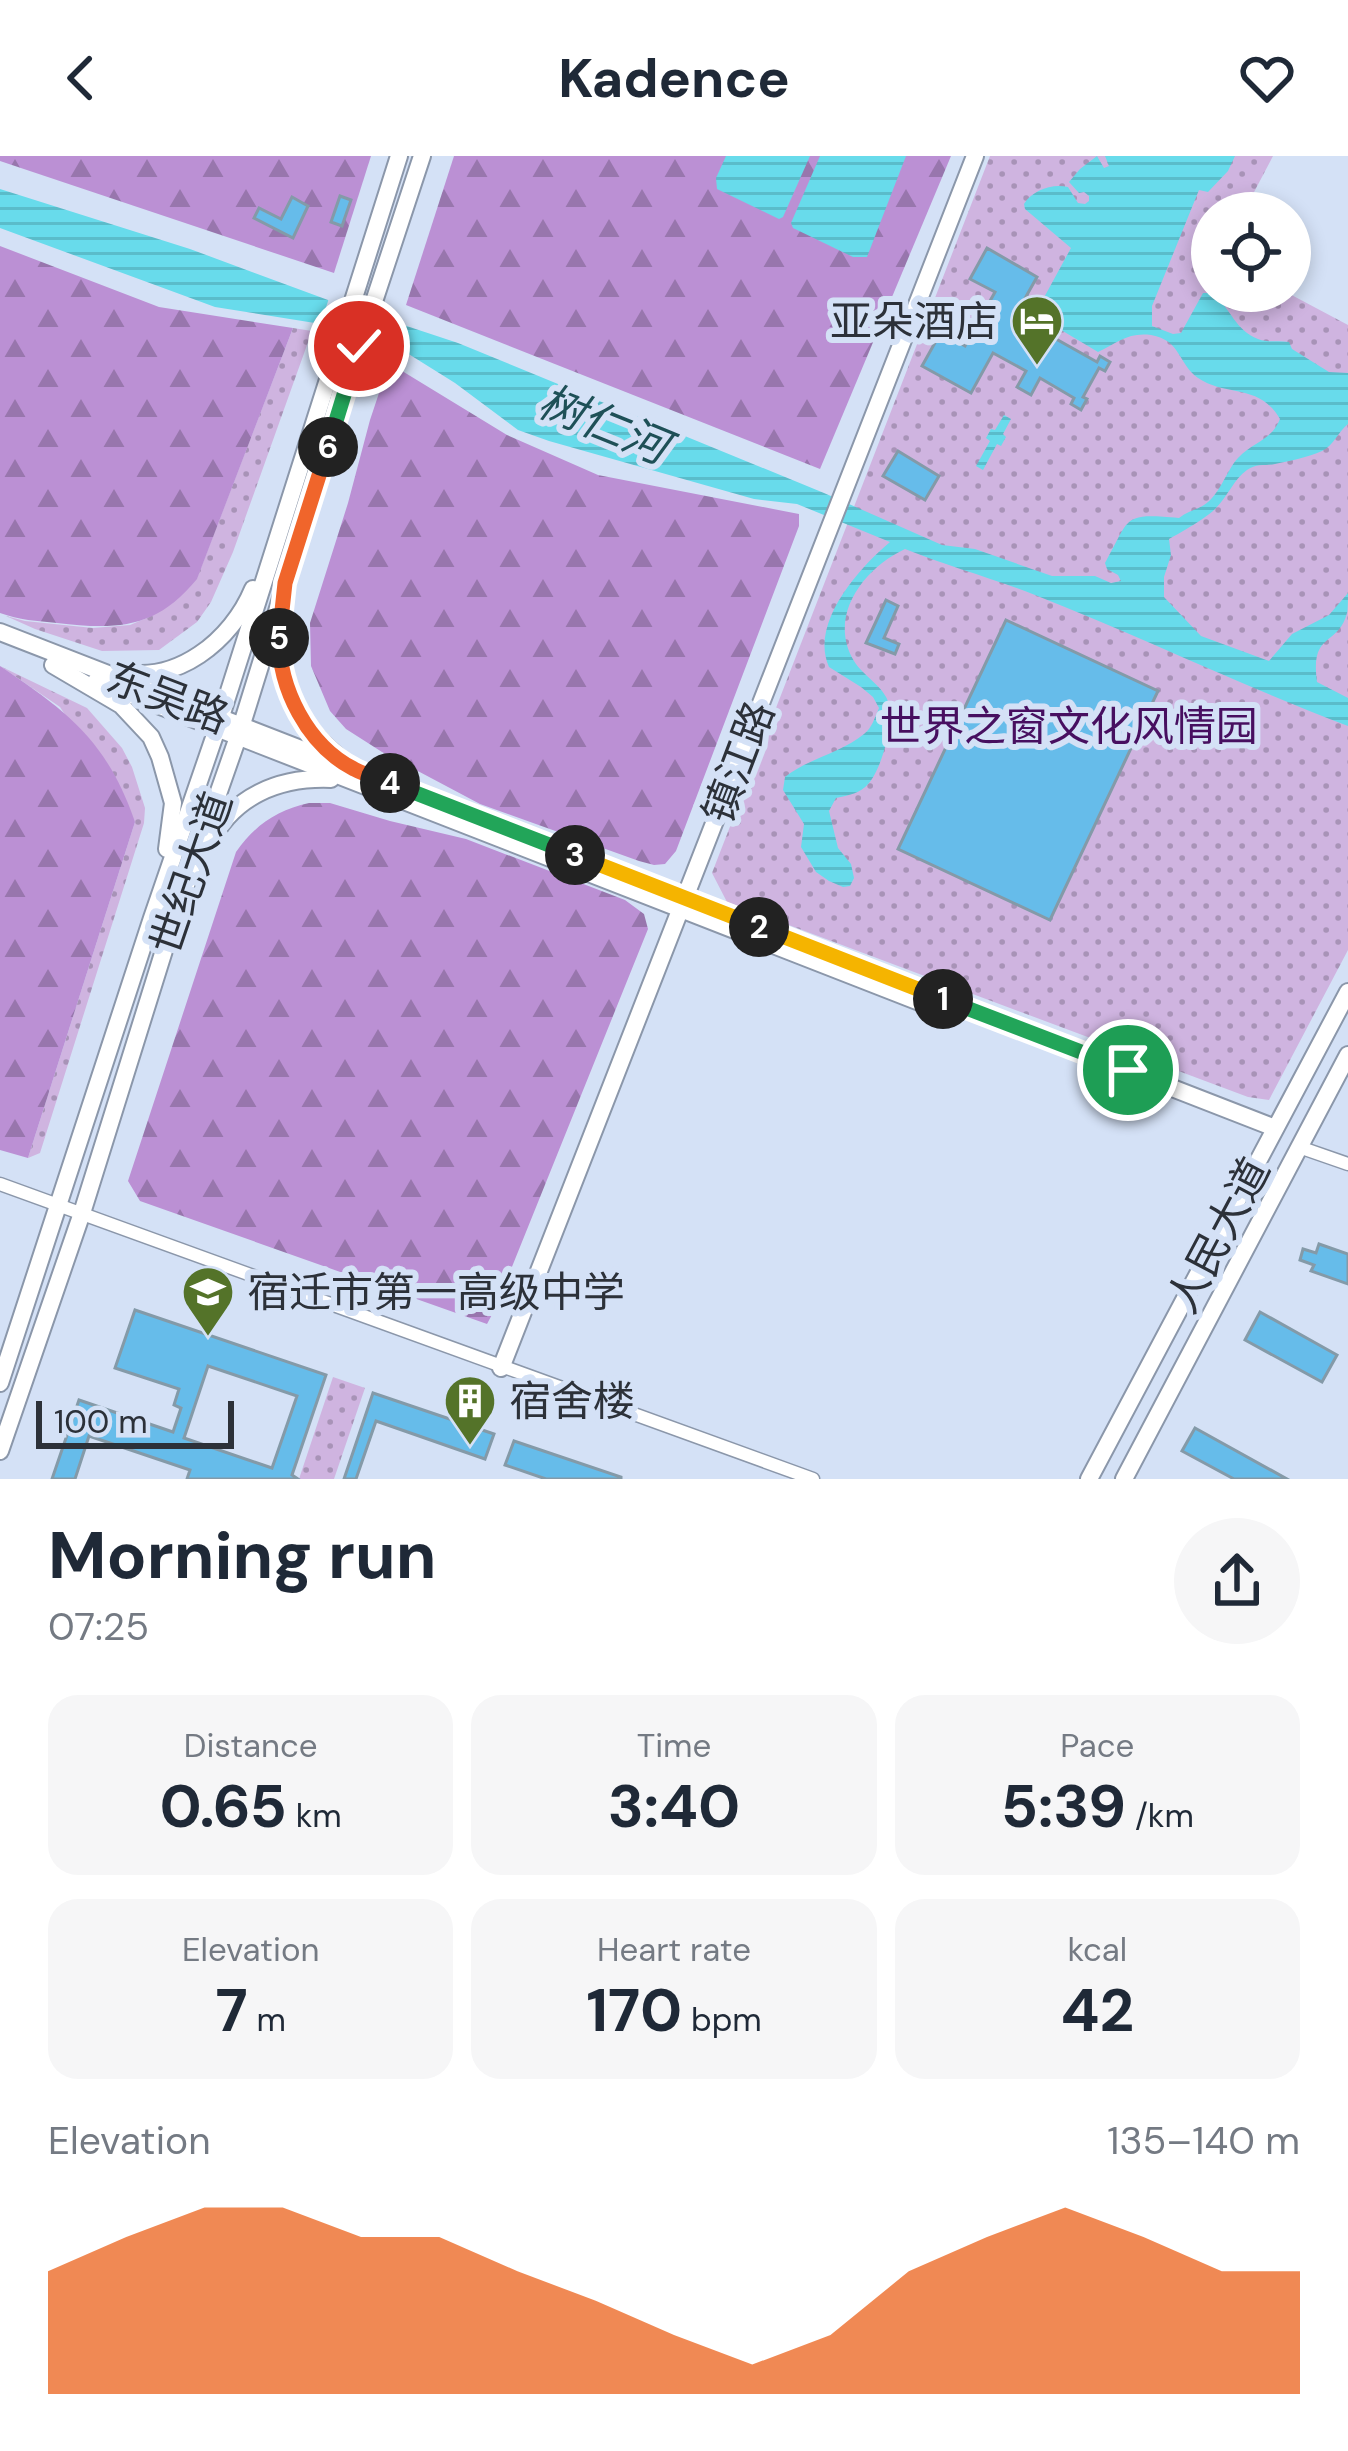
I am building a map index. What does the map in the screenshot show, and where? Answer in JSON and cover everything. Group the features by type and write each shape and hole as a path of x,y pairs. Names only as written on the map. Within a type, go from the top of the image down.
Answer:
{"street":[{"name":"世纪大道","path":"0,1383 219,724 399,156"},
{"name":"世纪大道","path":"0,1451 240,731 422,156"},
{"name":"镇江路","path":"502,1368 975,156"},
{"path":"57,660 131,674 153,673 179,666 218,642 250,597 300,465"},
{"path":"285,583 279,632 284,682 319,741 348,774"},
{"name":"东吴路","path":"0,632 57,660 219,724 1273,1132"},
{"name":"东吴路","path":"0,644 57,660"},
{"path":"57,660 121,705 151,737 160,757 173,802 172,824 152,918"},
{"path":"171,928 215,832 241,803 281,784 348,774"},
{"name":"人民大道","path":"1089,1479 1348,992"},
{"name":"人民大道","path":"1124,1479 1348,1055"},
{"path":"1299,1147 1348,1164"},
{"path":"0,1184 813,1479"}],"green space":[{"path":"0,156 371,156 334,273 0,161"},
{"path":"454,156 951,156 820,469 406,305"},
{"name":"世界之窗文化风情园","path":"990,156 1273,156 1254,192 1191,192 1191,312 1311,312 1311,305 1348,325 1348,950 1269,1100 1248,1097 727,902 712,873"},
{"path":"0,246 159,307 293,328 197,579 151,617 98,626 0,613"},
{"path":"293,328 312,331 233,552 197,622 159,650 102,651 6,616 93,628 130,625 149,617 197,578"},
{"path":"389,363 507,435 598,475 799,514 799,526 676,851 665,864 639,861 480,804 382,752 346,729 330,711 311,666 310,623"},
{"path":"0,666 87,708 122,748 145,808 40,1153 28,1158 135,822 60,707"},
{"path":"0,666 65,714 98,749 135,822 28,1158 0,1150"},
{"path":"309,803 330,803 466,839 625,900 644,914 648,929 487,1324 140,1201 128,1181 236,852 268,820"},
{"path":"333,1377 365,1388 334,1479 299,1479"}],"water":[{"path":"726,156 810,156 779,219 717,189 716,178"},
{"path":"820,156 906,156 867,257 853,257 793,228 791,223"},
{"name":"树仁河","path":"1097,156 1104,168 1109,166 1105,156 1235,156 1208,192 1191,192 1191,210 1152,306 1152,326 1181,333 1193,312 1229,312 1250,335 1289,342 1292,349 1329,372 1348,373 1348,424 1330,445 1305,457 1251,468 1212,512 1169,539 1164,597 1201,636 1269,661 1292,634 1329,615 1348,593 1343,624 1321,647 1316,666 1317,682 1348,698 1348,726 1035,595 905,549 876,568 847,611 847,644 854,661 886,698 890,722 874,776 862,790 836,798 829,811 838,848 851,864 854,878 850,886 843,887 816,872 801,847 804,824 783,790 785,777 855,740 875,719 879,708 873,697 829,667 826,632 852,581 890,542 797,504 754,499 549,441 518,430 407,353 321,324 215,307 0,228 0,189 190,249 458,343 942,545 975,549 1052,576 1095,576 1111,583 1121,581 1105,563 1130,521 1147,516 1179,518 1204,505 1238,458 1272,432 1280,419 1252,395 1198,378 1161,338 1136,335 1098,352 1041,318 1041,303 1071,248 1024,204 1037,191 1056,186 1068,187 1078,203 1085,204 1089,196 1069,182"},
{"path":"1004,415 1011,419 1003,434 1006,437 983,470 976,466 990,441 986,438"}],"pier":[{"path":"330,295 407,320 396,356 319,329"}],"building":[{"path":"340,196 351,200 342,226 331,222"},
{"path":"292,197 308,206 293,238 254,218 259,208 281,219"},
{"path":"987,248 1037,277 1015,316 1097,362 1100,356 1110,362 1105,371 1099,368 1081,410 1071,404 1074,398 1040,378 1031,395 1017,387 1026,371 993,353 971,393 922,366 941,332 965,346 995,292 970,279"},
{"path":"898,451 939,476 925,500 883,476"},
{"path":"886,600 898,606 884,638 899,644 895,654 866,643"},
{"path":"1006,620 1158,691 1050,920 898,849"},
{"path":"1319,1244 1348,1254 1348,1284 1311,1271 1314,1265 1300,1260 1303,1249 1316,1253"},
{"path":"135,1310 326,1375 292,1475 298,1479 187,1479 190,1470 89,1436 75,1479 52,1479 79,1400 173,1432 181,1408 174,1405 179,1389 115,1368","holes":["208,1366 297,1396 272,1468 184,1438"]},
{"path":"1260,1312 1337,1355 1322,1382 1245,1340"},
{"name":"宿舍楼","path":"373,1393 494,1434 485,1459 376,1421 356,1479 344,1479"},
{"path":"1195,1428 1287,1479 1234,1479 1182,1451"},
{"name":"宿舍楼","path":"514,1441 621,1479 546,1479 505,1465"}],"place":[{"name":"亚朵酒店","path":"1037,367"},
{"name":"宿迁市第一高级中学","path":"208,1338"},
{"name":"宿舍楼","path":"470,1447"}],"route":[{"path":"359,346 285,583 279,632 284,682 319,741 350,767 1128,1070"}]}
